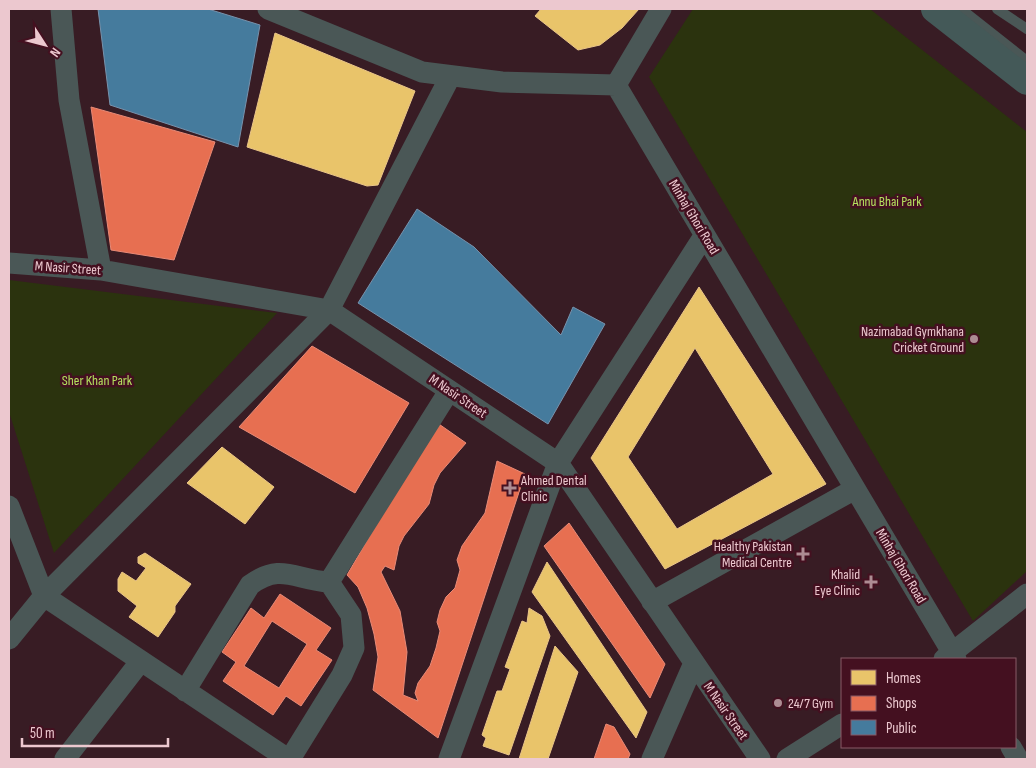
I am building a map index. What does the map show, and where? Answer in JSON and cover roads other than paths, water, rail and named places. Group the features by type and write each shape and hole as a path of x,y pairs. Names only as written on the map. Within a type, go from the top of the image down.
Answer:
{"main road":[{"path":"935,9 1027,81"}],"street":[{"path":"61,9 69,100 101,270"},
{"path":"268,9 422,72 502,82 616,85 661,9"},
{"path":"9,639 44,596 329,310 450,77"},
{"name":"Minhaj Ghori Road","path":"616,85 855,489 951,657"},
{"path":"449,759 558,463 704,236"},
{"name":"M Nasir Street","path":"9,263 101,270 329,310 558,463 760,759"},
{"path":"329,582 449,391"},
{"path":"652,602 855,489"},
{"path":"9,506 44,596 140,662 289,759 342,675 354,648 351,615 329,582"},
{"path":"185,691 250,585 264,575 280,572 314,581 329,582"},
{"path":"951,657 1027,594"},
{"path":"65,759 140,662"},
{"path":"652,759 694,664"},
{"path":"787,759 841,725"},
{"path":"1012,748 1018,759"}],"lane":[{"path":"961,9 1027,61"},
{"path":"996,9 1027,29"}],"place":[{"name":"Nazimabad Gymkhana Cricket Ground","path":"974,339"},
{"name":"Ahmed Dental Clinic","path":"510,488"},
{"name":"Healthy Pakistan Medical Centre","path":"803,554"},
{"name":"Khalid Eye Clinic","path":"871,582"},
{"name":"24/7 Gym","path":"778,703"}],"park label":[{"name":"Annu Bhai Park","path":"887,201"},
{"name":"Sher Khan Park","path":"97,380"}]}
